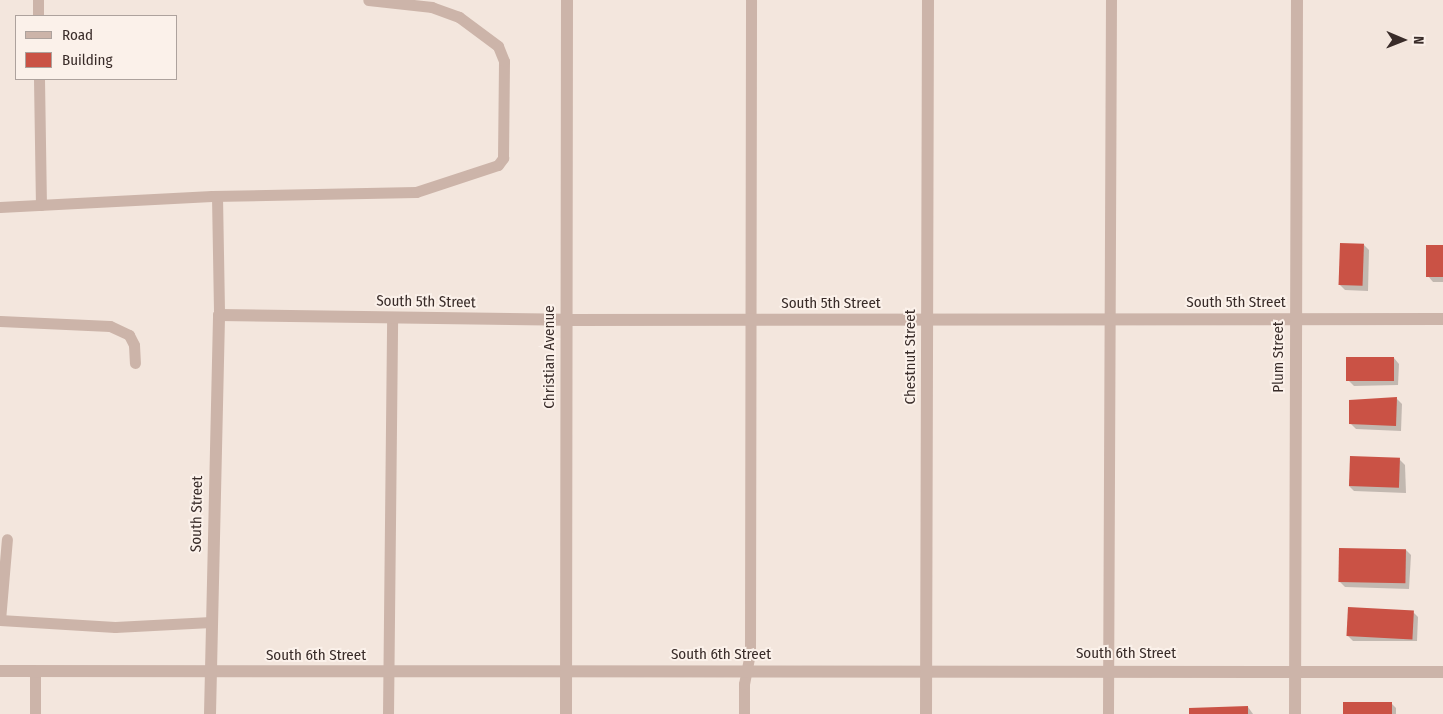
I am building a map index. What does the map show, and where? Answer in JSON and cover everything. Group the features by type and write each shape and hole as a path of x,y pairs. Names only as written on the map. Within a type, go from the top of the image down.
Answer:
{"street":[{"name":"Christian Avenue","path":"566,714 567,0"},
{"name":"Chestnut Street","path":"926,714 928,0"},
{"name":"Plum Street","path":"1294,714 1297,0"},
{"name":"South 5th Street","path":"219,315 567,320 1443,320"},
{"name":"South Street","path":"210,714 219,315"},
{"name":"South 6th Street","path":"0,672 1295,670 1443,672"}],"lane":[{"path":"38,0 38,15"},
{"path":"0,207 217,196 416,192 498,165 503,158 504,61 498,46 460,17 432,7 368,0"},
{"path":"744,714 750,654 751,0"},
{"path":"1108,714 1111,0"},
{"path":"39,80 41,205"},
{"path":"217,196 219,315"},
{"path":"388,714 392,318"},
{"path":"0,321 110,326 129,335 134,345 135,363"},
{"path":"7,539 0,620 115,627 211,622"},
{"path":"35,671 35,714"}],"building":[{"path":"1340,243 1364,244 1363,286 1339,285"},
{"path":"1426,245 1443,245 1443,277 1426,277"},
{"path":"1346,357 1394,357 1394,381 1346,381"},
{"path":"1397,397 1396,426 1349,424 1349,400"},
{"path":"1350,456 1400,458 1399,488 1349,486"},
{"path":"1339,548 1406,549 1405,583 1338,582"},
{"path":"1348,607 1414,610 1412,639 1346,636"},
{"path":"1343,702 1392,702 1392,714 1343,714"},
{"path":"1248,706 1248,714 1189,714 1189,708"}]}
